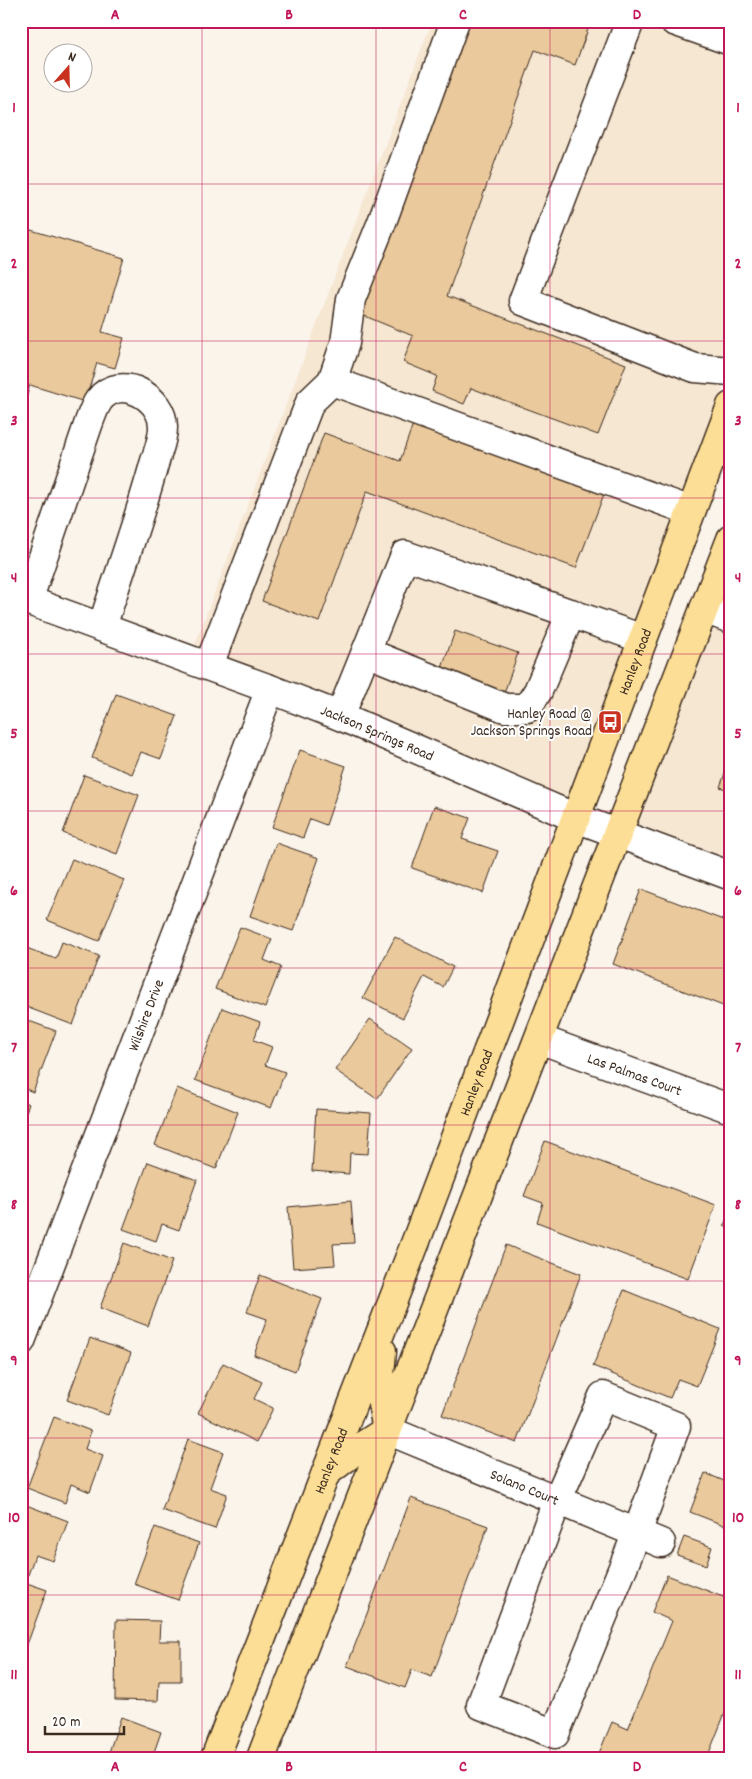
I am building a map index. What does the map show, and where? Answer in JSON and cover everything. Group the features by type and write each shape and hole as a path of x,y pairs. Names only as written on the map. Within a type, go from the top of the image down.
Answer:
{"main road":[{"name":"Hanley Road","path":"215,1758 387,1314 731,406"},
{"path":"261,1758 619,834 731,539"},
{"path":"387,1314 380,1387 387,1430"},
{"path":"325,1474 356,1450 387,1430"}],"street":[{"path":"209,665 310,402 332,381 346,343 351,299 382,222 454,21"},
{"path":"630,21 523,301 695,368 731,371"},
{"path":"674,21 731,41"},
{"path":"332,381 691,511"},
{"path":"25,599 88,425 99,400 111,390 132,389 145,393 158,407 163,428 143,503 102,627"},
{"path":"340,716 405,554 643,639"},
{"name":"Jackson Springs Road","path":"25,599 270,688 340,716 576,818 731,876"},
{"path":"704,609 731,619"},
{"path":"366,652 505,708 527,708 538,691 571,613"},
{"name":"Wilshire Drive","path":"21,1341 270,688"},
{"name":"Las Palmas Court","path":"539,1039 731,1109"},
{"path":"603,1396 676,1426 649,1538 555,1734 481,1705 558,1501 603,1396"},
{"name":"Solano Court","path":"387,1430 649,1538"}],"shaded area":[{"path":"432,21 713,21 731,27 730,369 569,799 346,702 195,644"},
{"path":"731,577 731,859 637,824"}],"building":[{"path":"463,21 591,21 575,65 535,50 447,296 626,364 598,435 471,388 464,404 432,391 437,376 403,362 413,336 355,312"},
{"path":"21,227 124,258 102,332 124,338 115,368 97,363 85,402 30,385 24,405 21,404"},
{"path":"413,424 604,494 576,568 367,491 319,622 262,601 324,433 400,461"},
{"path":"455,631 518,653 504,693 441,671"},
{"path":"116,694 177,716 161,759 141,752 132,774 92,758"},
{"path":"300,750 346,766 326,825 310,819 303,838 272,827"},
{"path":"731,757 731,791 720,787"},
{"path":"84,775 139,795 117,854 63,833"},
{"path":"434,806 470,818 462,839 498,851 483,893 412,868"},
{"path":"276,843 319,858 293,931 250,916"},
{"path":"72,859 124,880 99,941 47,920"},
{"path":"641,889 731,923 731,1009 613,964"},
{"path":"240,927 272,939 264,960 281,967 265,1008 215,989"},
{"path":"395,937 453,967 443,987 424,977 403,1018 363,998"},
{"path":"62,942 99,956 73,1025 21,1005 24,987 21,986 21,946 56,959"},
{"path":"222,1008 260,1022 254,1040 272,1047 265,1065 285,1072 271,1108 195,1080"},
{"path":"21,1018 56,1031 33,1092 21,1087"},
{"path":"370,1019 412,1048 377,1099 335,1070"},
{"path":"177,1088 238,1112 216,1169 155,1145"},
{"path":"21,1101 29,1104 21,1125"},
{"path":"316,1109 371,1113 368,1154 350,1153 349,1174 312,1171"},
{"path":"545,1141 716,1205 688,1279 537,1222 543,1203 524,1196"},
{"path":"148,1162 197,1180 179,1230 162,1224 156,1241 123,1229"},
{"path":"351,1201 354,1243 333,1244 335,1265 293,1268 288,1207"},
{"path":"731,1209 731,1228 724,1225"},
{"path":"124,1243 172,1261 148,1326 100,1308"},
{"path":"506,1245 581,1274 517,1443 442,1415"},
{"path":"260,1275 322,1299 295,1371 254,1355 267,1319 247,1312"},
{"path":"624,1290 720,1329 697,1386 678,1379 670,1398 593,1366"},
{"path":"90,1338 131,1353 108,1415 67,1400"},
{"path":"223,1363 262,1382 254,1399 273,1408 257,1442 198,1413"},
{"path":"54,1417 91,1431 85,1449 103,1456 90,1492 71,1484 65,1503 27,1488"},
{"path":"188,1439 223,1452 210,1488 227,1494 215,1529 162,1510"},
{"path":"705,1473 729,1483 731,1478 731,1528 690,1512"},
{"path":"411,1498 488,1526 432,1677 412,1670 405,1688 347,1666"},
{"path":"21,1503 68,1521 53,1561 35,1555 28,1575 21,1573"},
{"path":"155,1527 199,1543 178,1600 134,1584"},
{"path":"684,1537 712,1547 706,1565 677,1555"},
{"path":"667,1575 731,1600 731,1698 707,1758 597,1758 612,1722 628,1729 672,1621 652,1612"},
{"path":"21,1581 47,1590 21,1661"},
{"path":"116,1620 160,1621 159,1641 181,1641 181,1681 159,1681 158,1701 115,1700"},
{"path":"121,1717 161,1732 152,1758 107,1758"}],"place":[{"name":"Hanley Road @ Jackson Springs Road","path":"610,722"}]}
